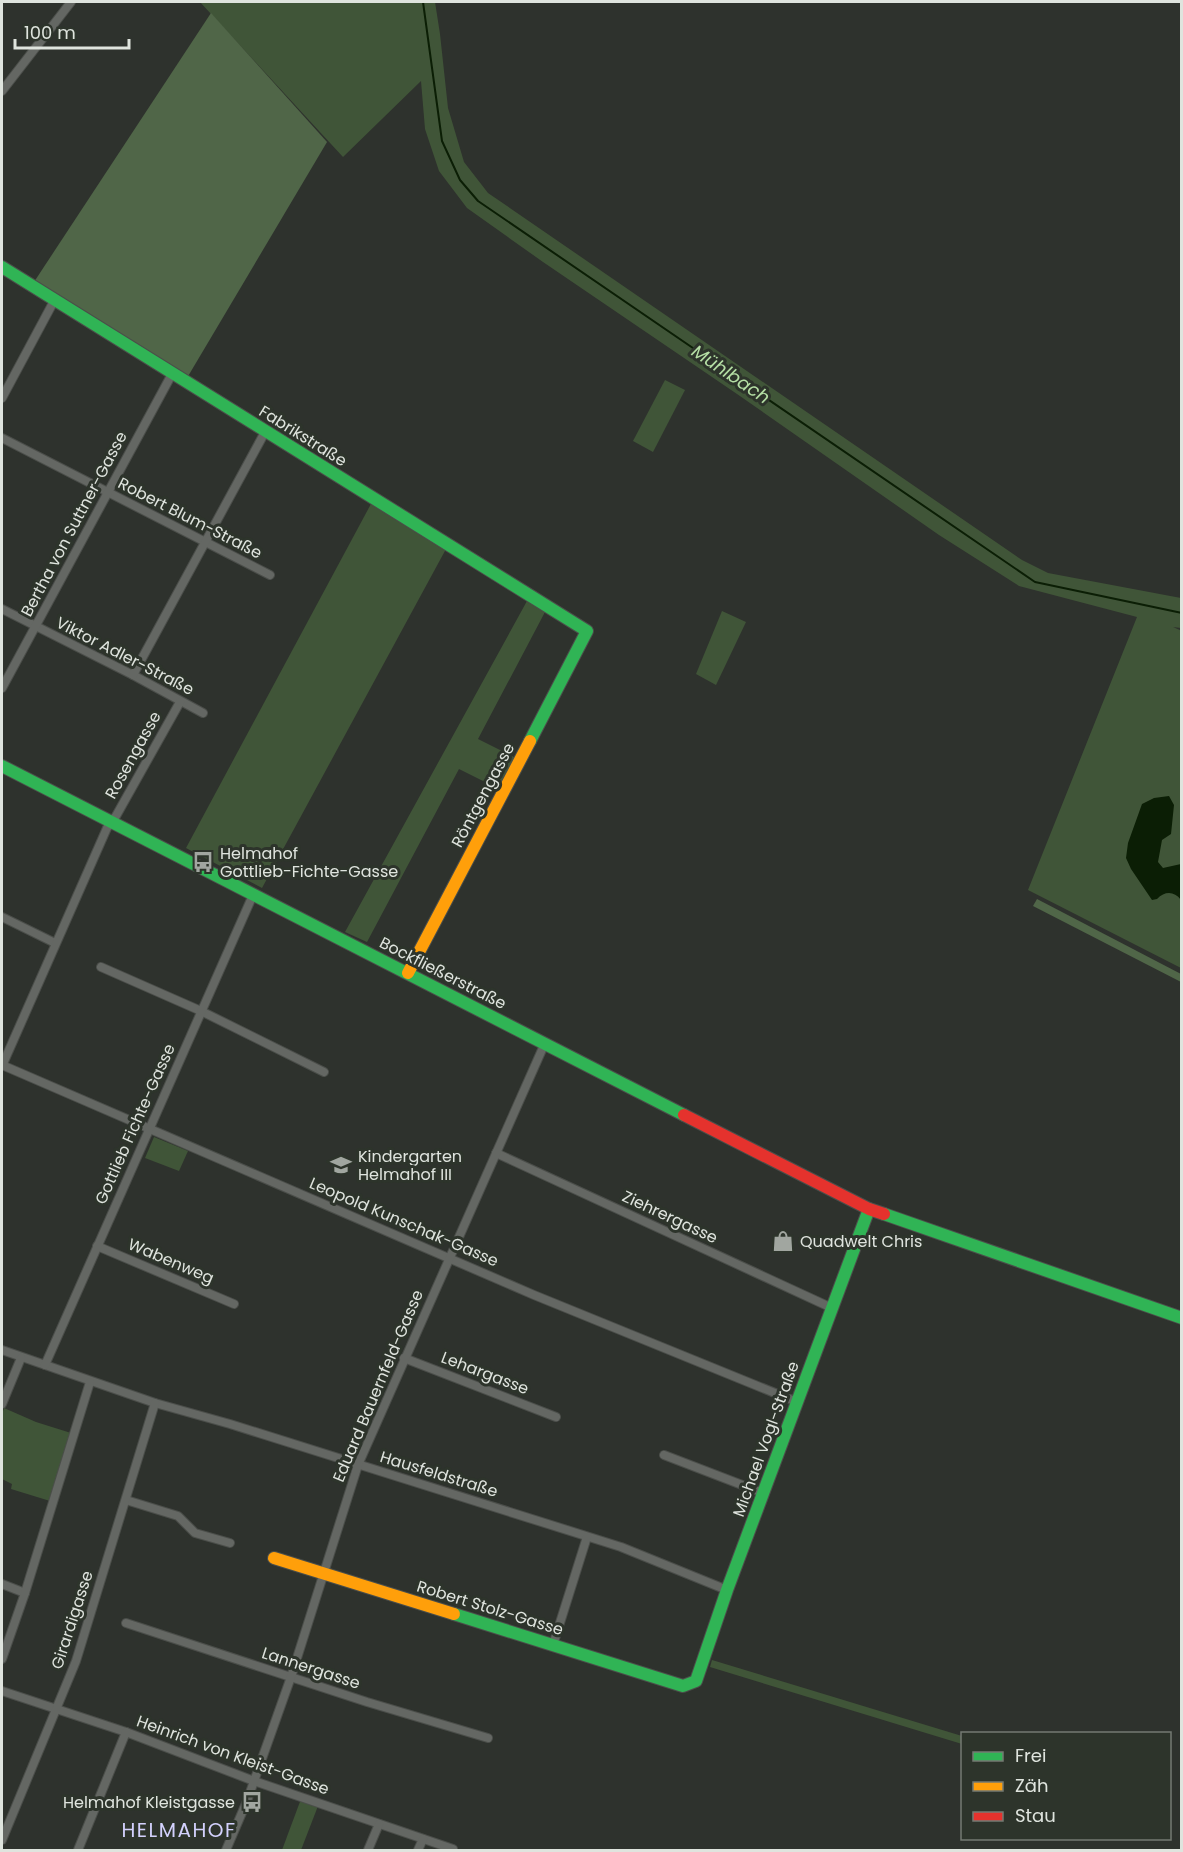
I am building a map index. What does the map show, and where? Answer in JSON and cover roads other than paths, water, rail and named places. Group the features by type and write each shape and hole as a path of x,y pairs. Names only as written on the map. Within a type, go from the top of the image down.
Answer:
{"street":[{"path":"2,91 71,2"},
{"name":"Fabrikstraße","path":"2,267 587,631"},
{"path":"2,398 54,301"},
{"name":"Bertha von Suttner-Gasse","path":"2,688 172,374"},
{"path":"133,675 265,432"},
{"name":"Robert Blum-Straße","path":"2,438 270,575"},
{"name":"Viktor Adler-Straße","path":"2,609 203,713"},
{"name":"Röntgengasse","path":"408,973 587,631"},
{"name":"Rosengasse","path":"2,1065 107,828 180,702"},
{"name":"Bockfließerstraße","path":"2,766 869,1209 1182,1318"},
{"name":"Gottlieb Fichte-Gasse","path":"45,1365 253,895"},
{"path":"2,917 55,943"},
{"path":"101,966 201,1011 324,1072"},
{"name":"Eduard Bauernfeld-Gasse","path":"226,1851 291,1677 357,1465 545,1043"},
{"name":"Leopold Kunschak-Gasse","path":"2,1065 554,1303 797,1402"},
{"name":"Ziehrergasse","path":"496,1154 832,1308"},
{"name":"Michael Vogl-Straße","path":"696,1681 727,1590 869,1209"},
{"name":"Wabenweg","path":"97,1246 234,1304"},
{"name":"Hausfeldstraße","path":"2,1350 155,1403 230,1424 621,1547 727,1590"},
{"path":"2,1404 21,1358"},
{"name":"Lehargasse","path":"404,1358 556,1417"},
{"path":"2,1659 25,1593 90,1382"},
{"name":"Girardigasse","path":"2,1840 75,1661 155,1403"},
{"path":"664,1455 763,1493"},
{"path":"126,1500 178,1516 195,1533 230,1543"},
{"path":"553,1645 587,1537"},
{"name":"Robert Stolz-Gasse","path":"274,1558 684,1686 696,1681"},
{"path":"2,1584 25,1593"},
{"name":"Lannergasse","path":"126,1623 488,1738"},
{"name":"Heinrich von Kleist-Gasse","path":"2,1691 126,1732 254,1781 453,1849"},
{"path":"78,1851 126,1732"},
{"path":"368,1851 379,1824"},
{"path":"418,1851 423,1839"}],"waterway":[{"name":"Mühlbach","path":"423,2 442,141 460,180 478,201 1035,582 1182,613"}],"place":[{"name":"Helmahof Gottlieb-Fichte-Gasse","path":"203,862"},
{"name":"Kindergarten Helmahof III","path":"341,1165"},
{"name":"Quadwelt Chris","path":"783,1241"},
{"name":"Helmahof Kleistgasse","path":"252,1802"}],"district":[{"name":"HELMAHOF","path":"179,1830"}]}
